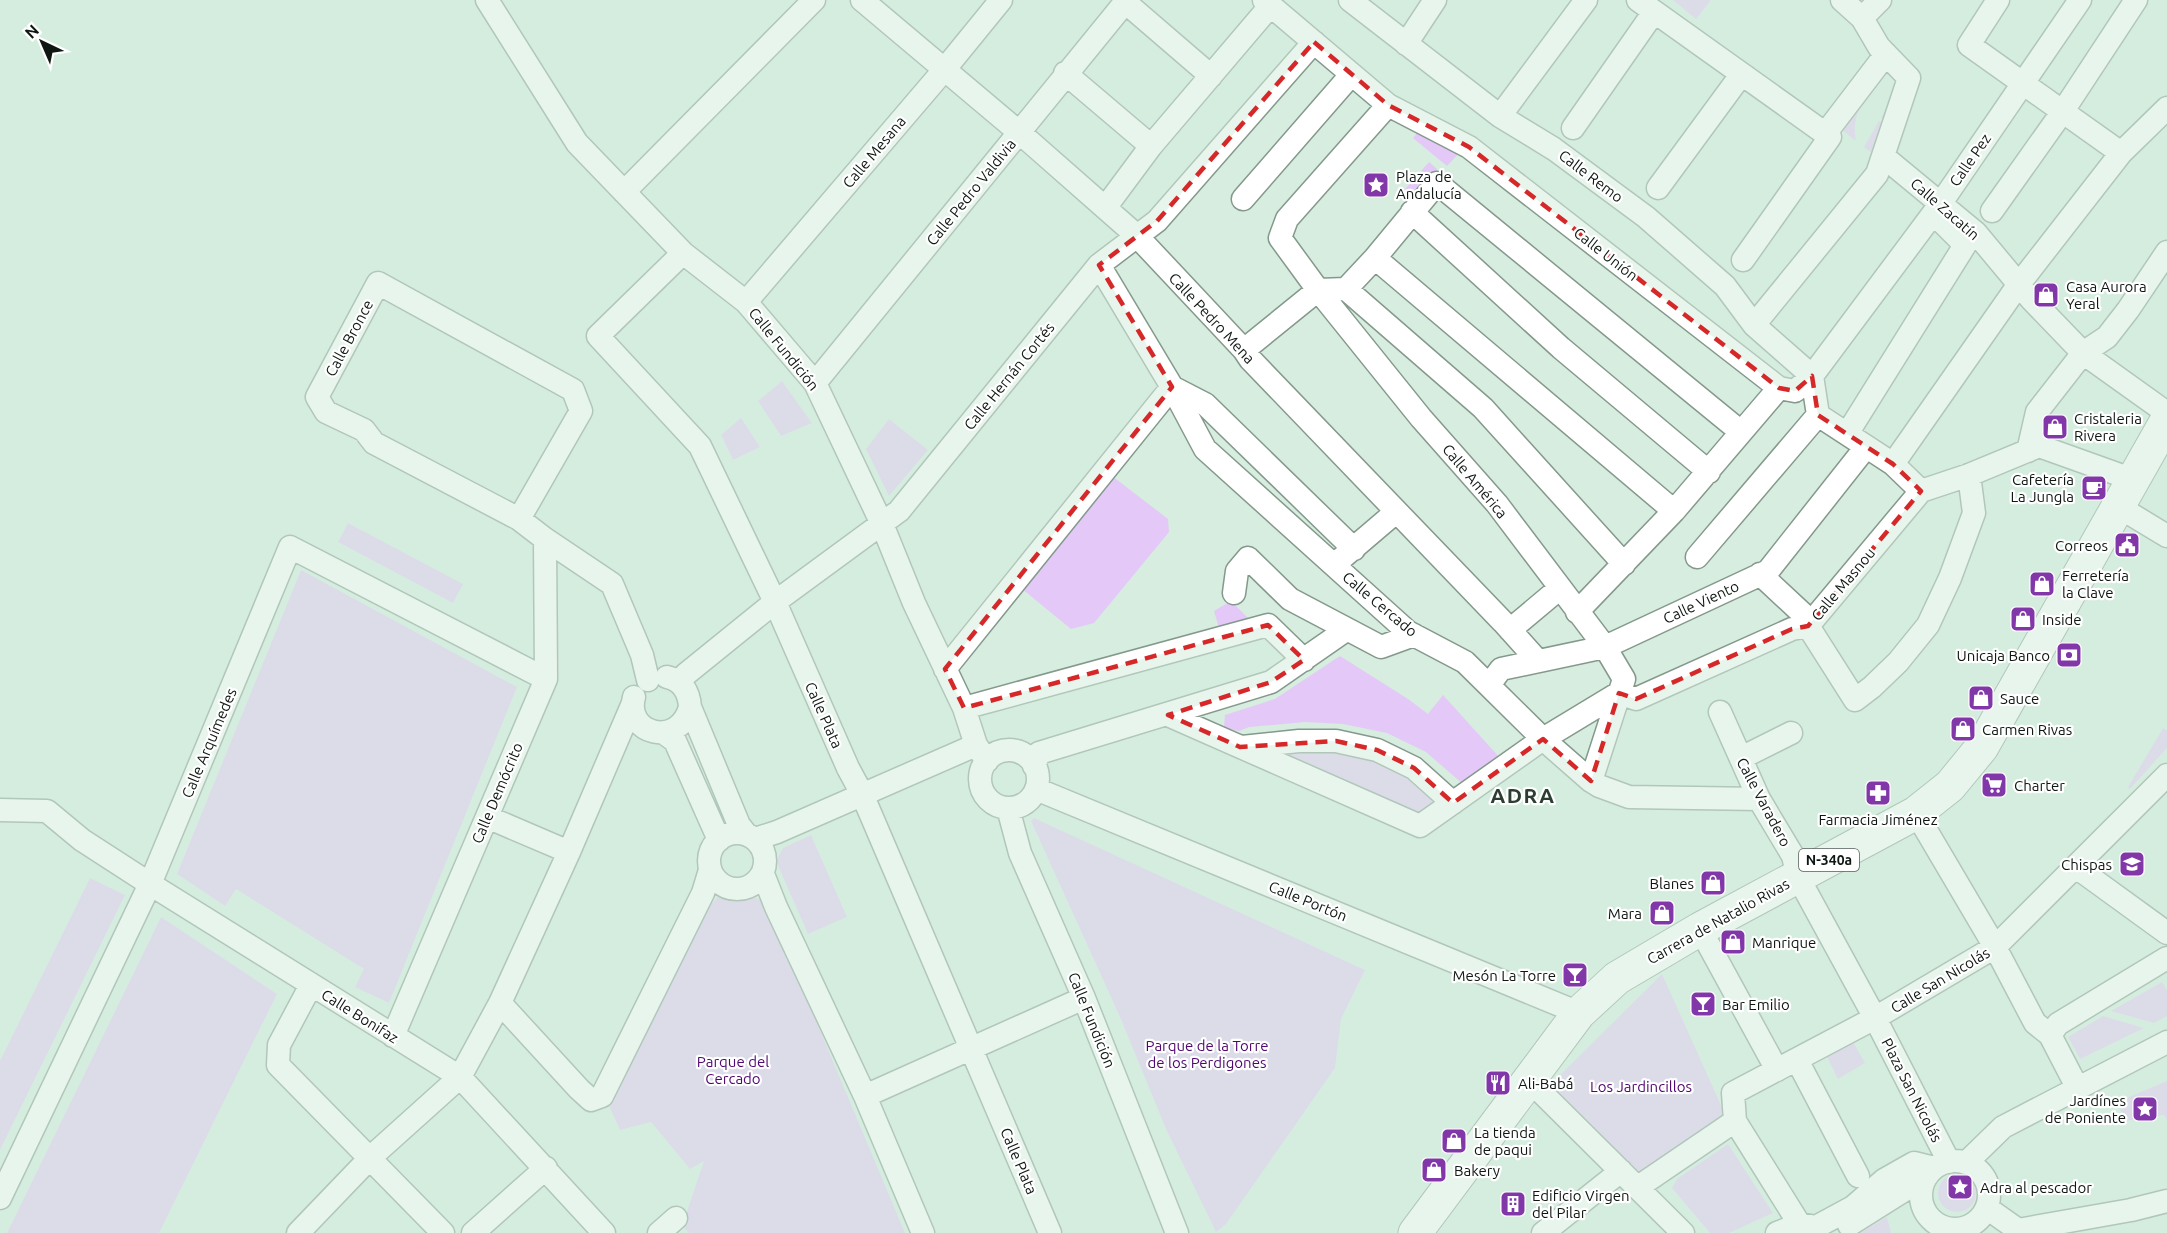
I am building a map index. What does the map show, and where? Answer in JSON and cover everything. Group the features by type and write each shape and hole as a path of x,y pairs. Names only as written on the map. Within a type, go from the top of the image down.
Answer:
{"highway":[{"name":"Carrera de Natalio Rivas","path":"1415,1233 1579,1013 1617,978 1700,929 1916,813 1950,786 1982,747 2167,420"}],"street":[{"name":"Calle Fundición","path":"487,0 577,143 683,253 746,302 815,383 882,524 914,603 964,708 981,753"},
{"path":"624,192 813,0"},
{"name":"Calle Pedro Mena","path":"862,0 1020,133 1136,235 1250,359 1539,661"},
{"name":"Calle Mesana","path":"746,302 1001,0"},
{"name":"Calle Remo","path":"1350,0 1500,116 1554,149 1646,217 1725,286 1754,325 1812,376"},
{"path":"1500,116 1586,0"},
{"path":"1754,325 1877,174 1909,78 1879,47 1862,18 1842,0"},
{"path":"1862,18 1880,0"},
{"path":"1998,0 1969,45 2121,153"},
{"name":"Calle Pez","path":"1812,376 1937,208 2080,0"},
{"path":"1992,211 2063,111 2136,0"},
{"path":"1126,1 1211,76"},
{"name":"Calle Pedro Valdivia","path":"815,383 1020,133 1065,73 1126,1"},
{"path":"1406,44 1427,3"},
{"path":"1104,208 1151,146 1211,76 1279,5"},
{"name":"Calle Unión","path":"1279,5 1314,42 1388,105 1469,147 1779,388"},
{"path":"1573,128 1646,6 1827,136"},
{"name":"Calle Hernán Cortés","path":"680,682 686,674 775,602 899,510 1099,265 1157,220 1314,42"},
{"path":"1743,260 1886,54"},
{"path":"1065,73 1151,146"},
{"path":"1243,199 1351,75"},
{"path":"1658,188 1741,75"},
{"name":"Calle América","path":"1388,105 1287,219 1280,238 1318,290 1421,418 1497,504 1605,647 1622,686"},
{"path":"1893,464 2019,284 2121,153 2167,108"},
{"name":"Calle Zacatín","path":"1884,157 1937,208 1976,233 2019,284 2083,353 2167,413"},
{"path":"1346,289 1375,258 1437,183 1741,432"},
{"path":"1846,434 1965,246 1937,208"},
{"path":"1412,212 1561,348 1709,472"},
{"path":"2028,451 2037,412 2083,353 2107,337 2167,252"},
{"name":"Calle Plata","path":"683,253 598,336 700,446 775,602 848,768 862,794 1050,1233"},
{"path":"1375,258 1674,511"},
{"name":"Calle Cercado","path":"1099,265 1172,387 1205,449 1408,632 1465,662 1543,739 1591,781 1629,797 1759,799"},
{"name":"Calle Bronce","path":"378,284 573,390 581,411 519,519 374,443 364,430 326,412 317,397 378,284"},
{"path":"1244,350 1318,290 1346,289 1482,408 1624,564"},
{"path":"1577,612 1674,511 1779,388 1795,391 1812,376"},
{"path":"1812,376 1818,415 1893,464 1921,491 1969,475 2039,446 2126,494 2167,536"},
{"path":"945,669 1172,387 1205,404 1354,549"},
{"path":"1697,557 1818,415"},
{"name":"Calle Viento","path":"1489,685 1501,669 1605,647 1768,571 1866,447"},
{"path":"1760,574 1804,615 1808,626 1855,700 1898,662 1928,625 1950,578 1974,513 1969,475"},
{"name":"Calle Masnou","path":"1622,686 1636,699 1792,629 1808,626 1921,491"},
{"path":"1334,565 1396,512"},
{"path":"519,519 544,539 612,585 642,655 648,680"},
{"name":"Calle Demócrito","path":"393,1036 546,679 544,539"},
{"name":"Calle Arquímedes","path":"0,1198 150,884 291,547 546,679"},
{"path":"1234,593 1237,571 1248,558 1290,599 1381,647 1414,635"},
{"path":"1510,630 1560,588"},
{"path":"964,708 1268,625 1304,660"},
{"path":"1034,765 1040,753 1271,682 1346,630"},
{"path":"298,1233 371,1157 460,1077 500,1003 569,852 636,693 648,680 664,676 680,682 689,698 690,707 739,825 761,846 765,855 763,874 759,880 746,888 731,889 718,882 710,870"},
{"path":"1168,715 1420,826 1622,686"},
{"path":"1591,781 1622,686"},
{"path":"633,703 638,721 645,728 664,733 674,731 682,725 690,707"},
{"name":"Calle Varadero","path":"1720,712 1759,799 1793,856 1798,877 1875,1018"},
{"path":"664,733 675,741 719,840"},
{"path":"1741,758 1791,733"},
{"path":"1240,747 1299,741 1336,741 1377,750 1414,768 1453,803"},
{"path":"500,1003 591,1100 602,1096 703,893 710,870 709,856 719,840 736,833 750,836 777,832 862,794 981,753 994,754 1012,750 1021,753 1034,765 1038,781 1036,789 1025,803 1008,808 991,802 981,787 981,753"},
{"name":"Calle San Nicolás","path":"1735,1121 1733,1093 1875,1018 1995,947 2167,775"},
{"name":"Calle Portón","path":"1036,789 1579,1013"},
{"name":"Calle Fundición","path":"1008,808 1020,853 1084,998 1177,1233"},
{"name":"Calle Bonifaz","path":"0,810 47,811 82,840 150,884 460,1077 604,1233"},
{"path":"1916,813 1995,947 2035,1023 2050,1035 2078,1089"},
{"path":"487,818 569,852"},
{"path":"2076,867 2167,933"},
{"path":"763,874 776,907 865,1096 923,1233"},
{"path":"1700,929 1858,1176"},
{"path":"2050,1035 2058,1024 2167,958"},
{"path":"311,986 279,1045 278,1065 371,1157 443,1233"},
{"path":"865,1096 1084,998"},
{"name":"Plaza San Nicolás","path":"1875,1018 1944,1167"},
{"path":"1836,1233 1944,1167 2003,1126 2167,1042"},
{"path":"1529,1080 1683,1233"},
{"path":"1638,1187 1735,1121 1802,1229"},
{"path":"1777,1233 1816,1227 1853,1207 1884,1180 1914,1163 1975,1168 1983,1176 1988,1186 1987,1208 1972,1224 1961,1228 1933,1229 1921,1198 1922,1187 1944,1167"},
{"path":"473,1233 546,1168"},
{"path":"1543,1233 1621,1171"},
{"path":"1987,1208 2018,1230 2131,1210 2167,1201"}],"highlighted area":[{"path":"1314,42 1388,105 1469,147 1779,388 1795,391 1812,376 1818,415 1893,464 1921,491 1808,626 1792,629 1636,699 1619,693 1591,781 1543,739 1453,803 1414,768 1377,750 1336,741 1240,747 1168,715 1271,682 1304,660 1268,625 964,708 945,669 1172,387 1099,265 1157,221"}],"green space":[{"path":"1673,0 1711,0 1696,19"},
{"path":"1884,66 1896,71 1902,77 1900,96 1885,119 1881,117 1892,104 1900,82 1893,74 1882,75 1861,106 1855,122 1856,141 1837,126"},
{"path":"1879,121 1882,122 1876,138 1877,146 1872,153 1864,147"},
{"path":"1418,132 1461,151 1447,166 1413,138"},
{"path":"1429,162 1437,169 1411,198 1399,196"},
{"path":"782,381 812,423 781,436 758,401"},
{"path":"741,418 760,447 733,460 721,435"},
{"path":"889,419 928,450 889,496 866,449"},
{"path":"1112,476 1168,519 1169,532 1094,623 1071,629 1021,588"},
{"path":"348,523 463,584 453,603 338,542"},
{"path":"301,570 517,687 389,1003 355,987 364,969 236,889 225,906 177,874"},
{"path":"1231,601 1251,621 1220,631 1214,611"},
{"path":"1340,656 1428,714 1443,695 1500,758 1463,784 1426,752 1387,733 1343,724 1305,722 1249,727 1239,731 1224,728 1225,715 1275,699"},
{"path":"2163,728 2167,730 2167,748 2130,789 2128,787"},
{"path":"1333,748 1374,759 1410,776 1438,801 1416,814 1266,752"},
{"name":"Parque de la Torre de los Perdigones","path":"1034,818 1365,970 1341,1019 1335,1068 1226,1224 1216,1232 1166,1129 1120,1017 1031,821"},
{"path":"811,835 847,917 808,934 776,861 783,848"},
{"path":"90,878 125,895 0,1150 0,1061"},
{"name":"Parque del Cercado","path":"753,896 767,904 905,1233 689,1233 682,1226 704,1161 690,1169 651,1122 620,1130 609,1106 705,910 718,897"},
{"path":"161,917 277,994 159,1233 7,1233"},
{"name":"Los Jardincillos","path":"1662,974 1725,1114 1638,1179 1551,1084"},
{"path":"2162,982 2167,990 2167,1016 2154,1023 2111,1011"},
{"path":"2103,1016 2144,1028 2080,1059 2068,1037"},
{"path":"1853,1042 1865,1063 1838,1079 1827,1057"},
{"path":"2167,1081 2167,1120 2164,1115 2125,1121 2117,1102"},
{"path":"1728,1144 1773,1213 1729,1233 1710,1233 1672,1188 1677,1179"},
{"path":"1957,1174 1970,1180 1976,1193 1970,1206 1957,1212 1944,1206 1938,1193 1944,1180"},
{"path":"1887,1217 1891,1233 1860,1233"}],"place":[{"name":"Plaza de Andalucía","path":"1376,185"},
{"name":"Casa Aurora Yeral","path":"2046,295"},
{"name":"Cristaleria Rivera","path":"2055,427"},
{"name":"Cafetería La Jungla","path":"2094,488"},
{"name":"Correos","path":"2127,545"},
{"name":"Ferretería la Clave","path":"2042,584"},
{"name":"Inside","path":"2023,619"},
{"name":"Unicaja Banco","path":"2069,655"},
{"name":"Sauce","path":"1981,698"},
{"name":"Carmen Rivas","path":"1963,729"},
{"name":"Charter","path":"1994,785"},
{"name":"Farmacia Jiménez","path":"1878,793"},
{"name":"Chispas","path":"2132,864"},
{"name":"Blanes","path":"1713,883"},
{"name":"Mara","path":"1662,913"},
{"name":"Manrique","path":"1733,942"},
{"name":"Mesón La Torre","path":"1575,975"},
{"name":"Bar Emilio","path":"1703,1004"},
{"name":"Ali-Babá","path":"1498,1083"},
{"name":"Jardínes de Poniente","path":"2145,1109"},
{"name":"La tienda de paqui","path":"1454,1141"},
{"name":"Bakery","path":"1434,1170"},
{"name":"Adra al pescador","path":"1960,1187"},
{"name":"Edificio Virgen del Pilar","path":"1513,1204"}],"district":[{"name":"ADRA","path":"1523,795"}]}
